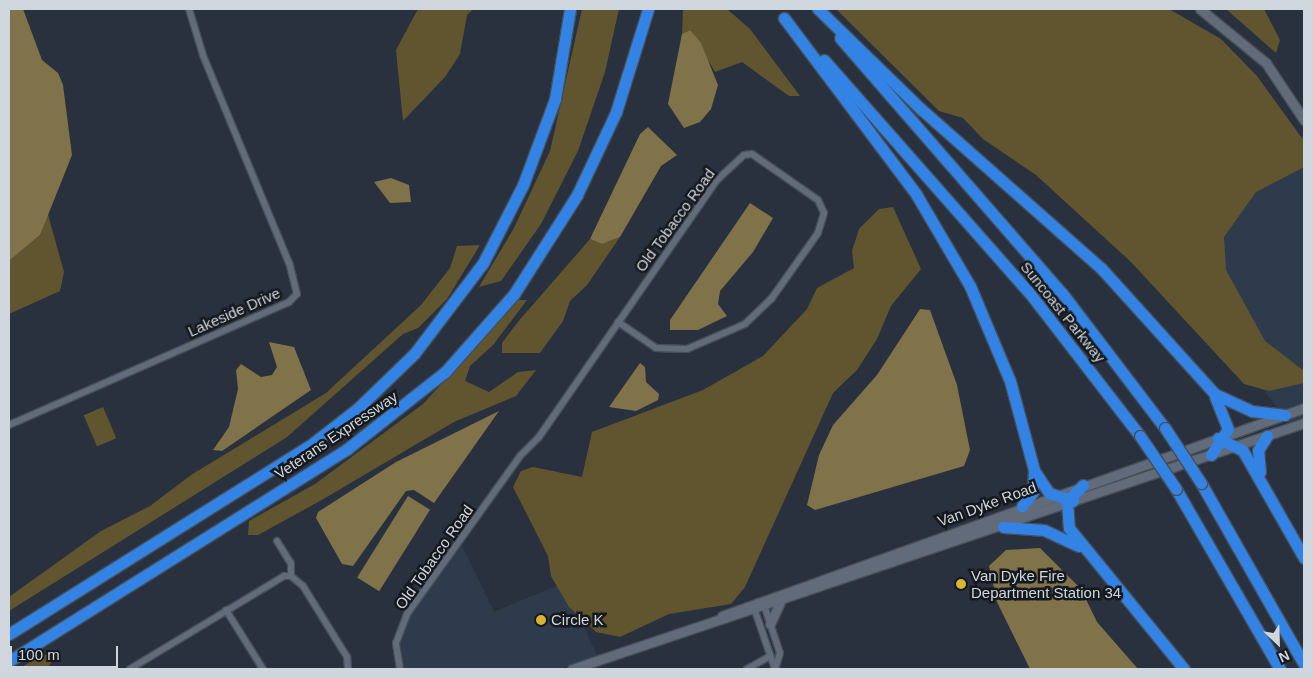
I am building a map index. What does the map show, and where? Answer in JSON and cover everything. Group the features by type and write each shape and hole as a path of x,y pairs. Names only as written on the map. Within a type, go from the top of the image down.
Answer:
{"highway":[{"name":"Veterans Expressway","path":"9,634 309,446 358,408 414,354 483,264 523,185 555,99 570,9"},
{"name":"Veterans Expressway","path":"9,661 347,449 445,372 514,294 577,195 618,104 648,9"},
{"name":"Suncoast Parkway","path":"814,9 1062,293 1165,428 1201,482 1304,664"},
{"path":"818,9 921,110 1101,268 1214,394 1227,416 1223,438 1211,455"},
{"name":"Suncoast Parkway","path":"781,13 1028,291 1140,436 1176,489 1280,669"},
{"path":"781,13 916,194 955,258 1000,353 1034,470 1033,492 1022,506"},
{"path":"1214,394 1252,411 1285,415"},
{"path":"1263,483 1257,455 1267,436"},
{"path":"1223,438 1238,446 1263,483 1304,558"},
{"path":"1034,470 1053,495 1070,502"},
{"path":"1083,485 1070,502 1066,523 1084,550 1184,669"},
{"path":"1003,527 1054,532 1084,550"}],"main road":[{"path":"1200,9 1266,63 1304,120"},
{"name":"Van Dyke Road","path":"572,669 759,607 1022,506 1223,438 1304,408"},
{"name":"Van Dyke Road","path":"759,607 780,603 1304,423"},
{"path":"770,624 780,603"}],"street":[{"name":"Lakeside Drive","path":"9,425 289,302 297,294 289,263 203,55 189,9"},
{"name":"Old Tobacco Road","path":"400,669 396,643 408,614 618,322 716,181 744,156 760,157 818,200 824,213 818,233 772,298 744,324 687,349 656,348 618,322"},
{"path":"278,541 291,563 291,576"},
{"path":"130,669 226,610 291,576"},
{"path":"291,576 299,580 347,657 348,669"},
{"path":"759,607 770,624 784,669"},
{"path":"759,607 770,656 775,669"},
{"path":"226,610 263,669"},
{"path":"747,669 770,656"},
{"path":"775,669 780,660"}],"shaded area":[{"path":"9,9 23,9 42,60 58,73 63,85 72,155 40,235 9,261"},
{"path":"418,9 473,9 467,15 460,54 445,77 403,121 396,50"},
{"path":"582,9 619,9 605,72 578,151 541,224 501,281 479,287 514,228 550,151"},
{"path":"683,9 727,9 750,29 800,96 789,96 742,62 715,72 690,30 682,34"},
{"path":"836,9 1169,9 1221,39 1257,76 1304,141 1304,167 1256,192 1224,237 1226,270 1265,341 1304,371 1304,383 1269,391 1244,384 1131,262 1036,175 983,139 963,118 939,111"},
{"path":"1226,9 1264,9 1280,40 1276,53"},
{"path":"690,30 701,43 718,85 711,109 700,122 684,128 668,104 682,34"},
{"path":"648,127 677,155 661,166 620,237 602,244 590,239 640,134"},
{"path":"1304,135 1304,428 1295,431 1145,235"},
{"path":"391,178 409,185 411,202 390,203 374,182"},
{"path":"750,203 773,218 753,252 720,291 718,304 727,316 698,330 670,330 670,320"},
{"path":"893,207 921,269 891,306 877,339 857,370 833,393 745,587 731,604 669,614 620,637 596,632 569,607 551,576 548,556 513,487 521,471 533,467 582,477 592,432 703,390 763,356 807,309 817,288 854,268 852,251 859,229 879,209"},
{"path":"47,211 64,272 60,291 9,314 9,261 40,235"},
{"path":"620,237 587,285 570,301 563,321 540,353 502,353 502,343 517,323 590,239 602,244"},
{"path":"480,245 447,299 418,328 403,334 287,437 9,611 9,597 101,531 150,506 191,475 326,393 421,305 450,268 457,246"},
{"path":"518,300 527,300 493,345 470,366 465,381 489,392 518,372 536,370 516,396 454,422 320,501 258,535 248,535 249,521 315,484 423,404"},
{"path":"920,309 930,310 957,385 970,450 964,466 815,510 807,505 819,455 833,425 877,375"},
{"path":"269,342 294,347 311,390 222,451 213,450 229,427 238,389 236,370 241,364 261,377 272,375 277,367"},
{"path":"640,363 645,367 646,382 659,394 658,400 636,411 609,407"},
{"path":"103,407 116,438 97,447 84,415"},
{"path":"499,411 434,503 414,490 406,491 353,566 342,564 316,518 318,512 396,462"},
{"path":"408,496 430,510 379,591 357,577"},
{"path":"460,541 494,612 563,583 597,655 561,669 403,669 399,643 411,613"},
{"path":"1040,548 1081,589 1097,622 1138,669 1030,669 997,602 989,566 1006,550"},
{"path":"43,655 56,655 47,669 18,669"}],"place":[{"name":"Van Dyke Fire Department Station 34","path":"961,584"},
{"name":"Circle K","path":"541,620"}]}
